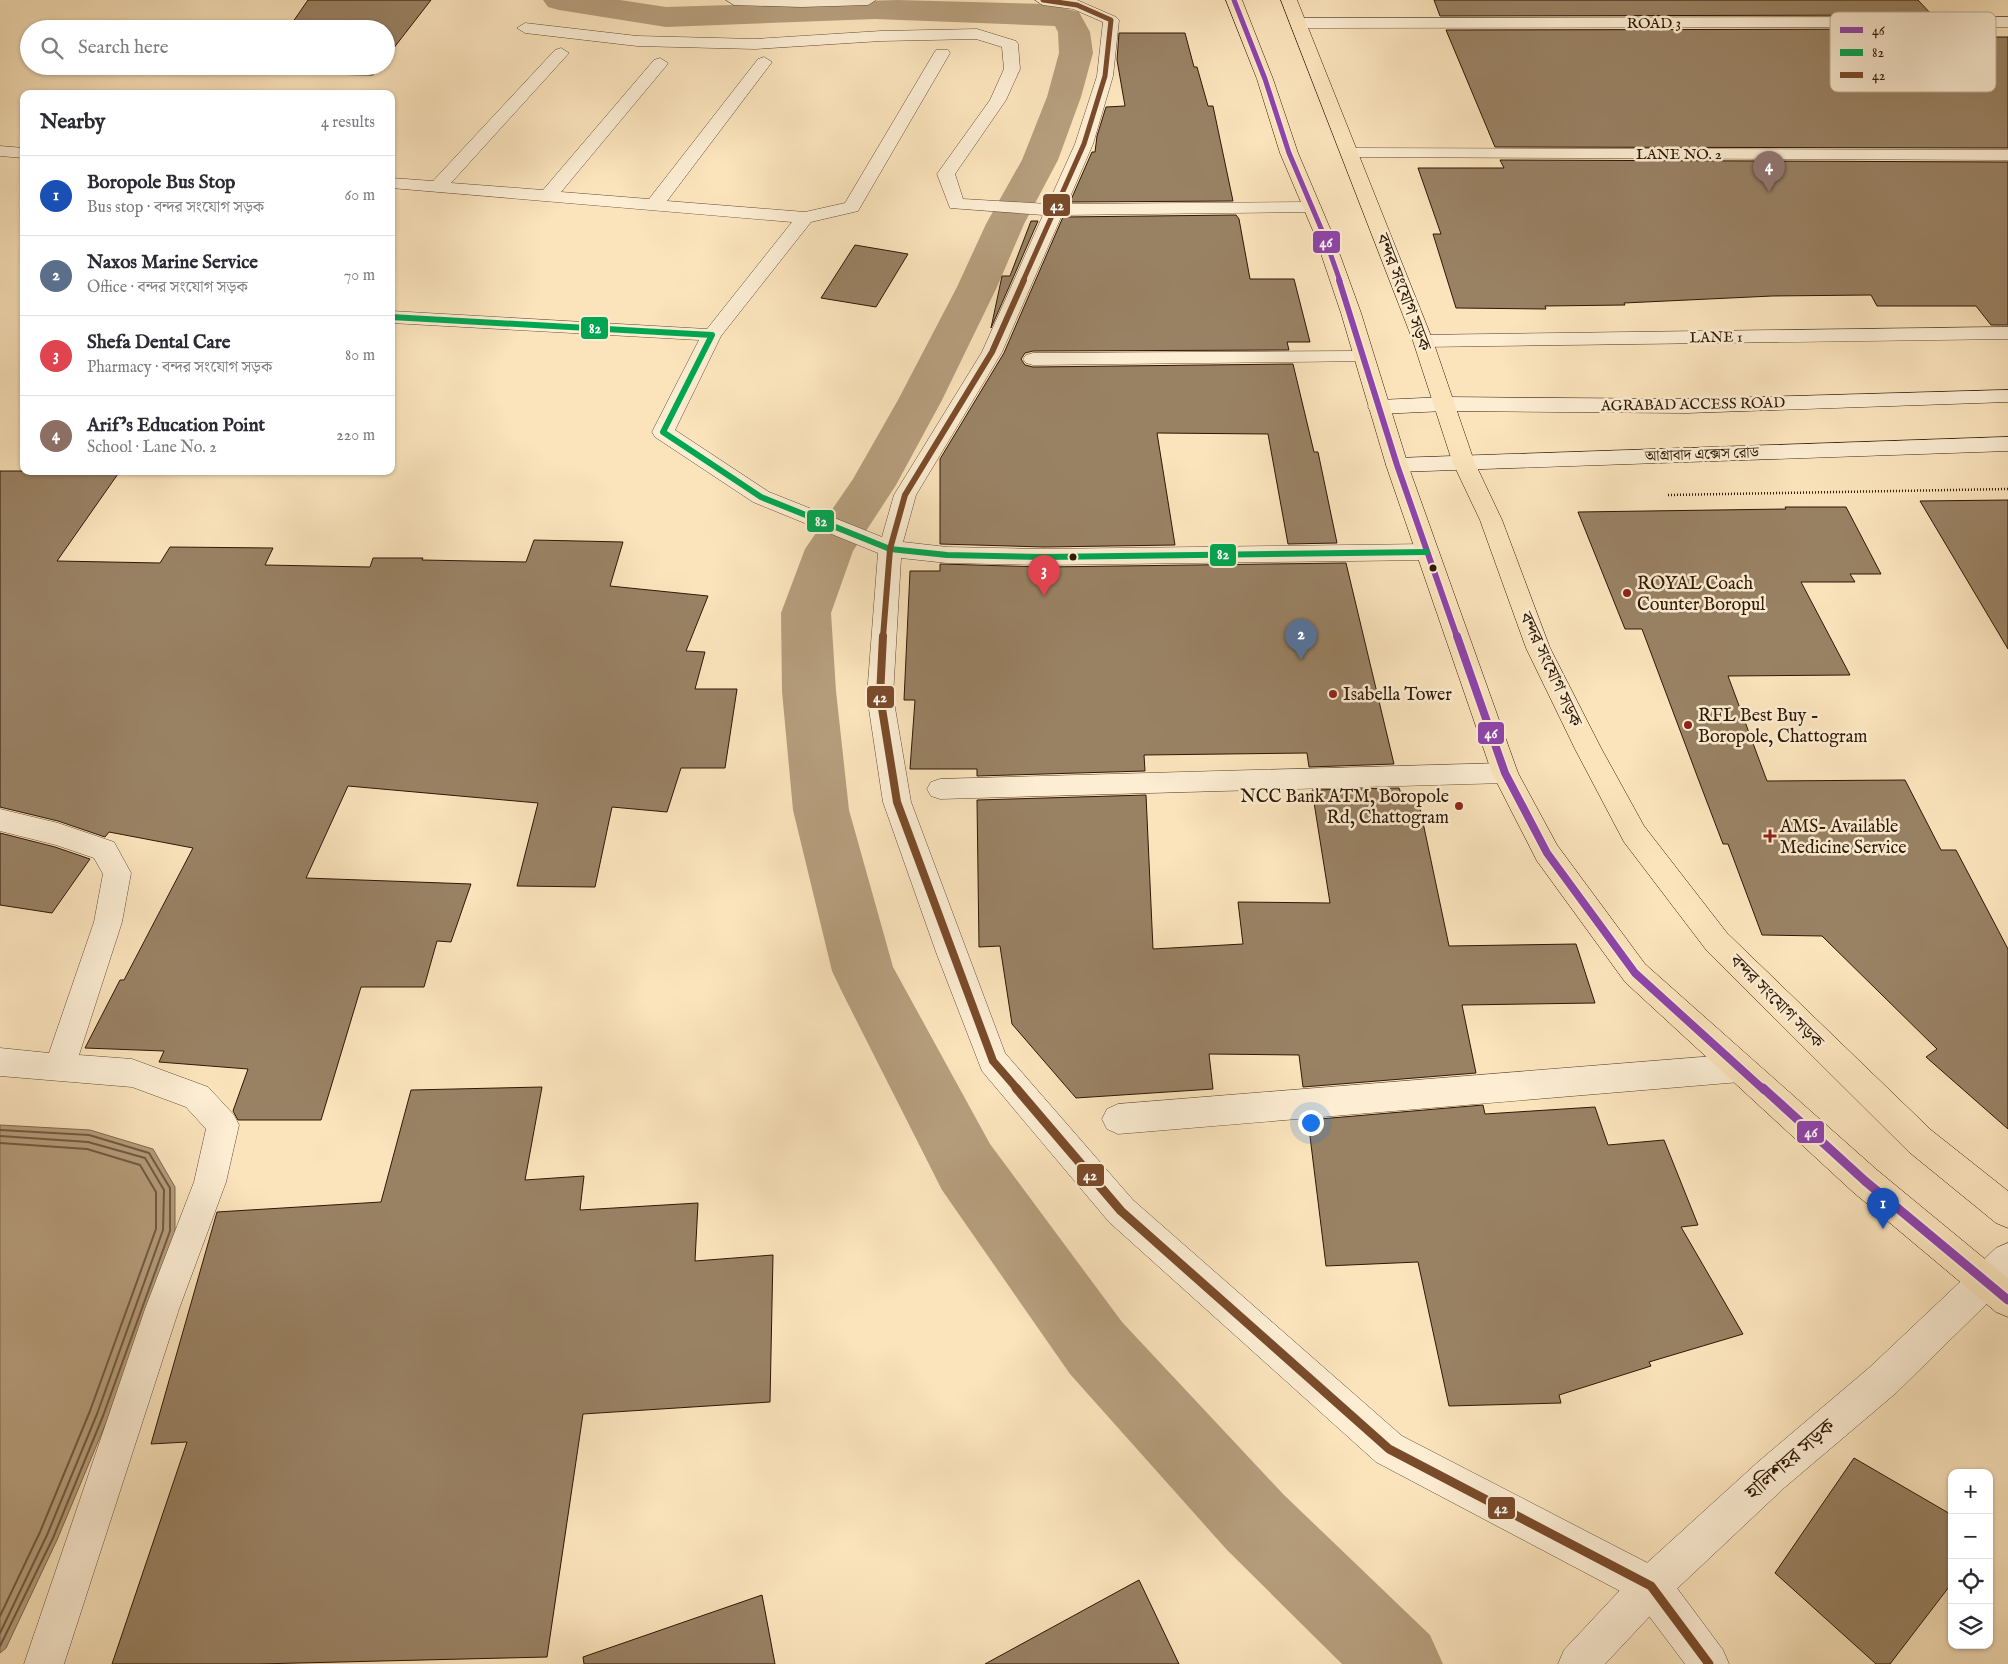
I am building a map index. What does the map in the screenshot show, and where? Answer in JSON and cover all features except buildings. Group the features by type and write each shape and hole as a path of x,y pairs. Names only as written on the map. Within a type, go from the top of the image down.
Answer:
{"highway":[{"path":"1234,0 1265,79 1289,153 1312,207 1351,312 1396,465 1419,524 1426,552 1505,773 1547,853 1635,973 1865,1181 2001,1280"},
{"name":"বন্দর সংযোগ সড়ক","path":"1289,0 1351,153 1423,341 1463,461 1490,520 1538,648 1588,749 1634,834 1717,942 1920,1141 2008,1212"}],"street":[{"path":"734,0 772,2 868,0"},
{"path":"1043,0 1077,5 1111,20 1105,76 1084,144 992,352 905,495 890,549 884,611 880,696 897,802 993,1061 1121,1211 1389,1449 1650,1586 1709,1664"},
{"name":"ROAD 3","path":"1299,23 1830,22"},
{"path":"525,28 637,41 755,44 881,36 976,34 1010,44 1012,69 998,100 946,174 956,204 1034,210 1312,207"},
{"path":"395,183 804,218 852,207 942,52"},
{"path":"436,187 561,53"},
{"path":"654,205 764,62"},
{"path":"548,196 660,63"},
{"path":"0,150 20,152"},
{"name":"LANE NO. 2","path":"1351,153 2008,155"},
{"path":"804,218 712,335 663,432 762,497 890,549 947,555 1044,557 1426,552"},
{"path":"395,317 712,335"},
{"name":"LANE 1","path":"1423,341 2008,333"},
{"path":"1033,359 1364,357"},
{"name":"AGRABAD ACCESS ROAD","path":"1379,407 1444,404 1686,406 2008,396"},
{"name":"আগ্রাবাদ এক্সেস রোড","path":"1396,465 1463,461 2008,444"},
{"path":"940,789 1505,773"},
{"path":"0,820 58,834 104,850 117,873 108,922 58,1068"},
{"path":"0,1062 132,1073 197,1097 223,1125 210,1182 162,1309 44,1664"},
{"path":"1118,1119 1740,1068"},
{"name":"হালিশহর সড়ক","path":"1578,1664 1650,1586 1771,1475 2001,1280"}],"path":[{"path":"1668,496 2008,488"}],"water":[{"path":"0,1125 90,1130 153,1149 175,1187 175,1232 108,1418 57,1540 6,1648 0,1653"}],"waterway":[{"path":"559,0 666,17 875,9 1047,14 1068,19 1074,32 1076,53 1064,97 1040,160 1005,224 977,287 920,400 873,485 829,549 806,613 809,691 821,810 863,971 966,1167 1096,1348 1255,1522 1401,1664"}],"transit line":[{"name":"42","path":"1043,0 1077,5 1111,20 1105,76 1084,144 992,352 905,495 890,549 884,611 880,696 897,802 993,1061 1121,1211 1389,1449 1651,1586 1709,1664"},
{"name":"46","path":"1234,0 1265,79 1289,153 1323,233 1351,313 1397,465 1505,773 1547,853 1635,973 1865,1181 2008,1300"},
{"name":"82","path":"395,317 712,335 663,432 761,497 890,549 947,555 1044,557 1427,552"}],"place":[{"name":"Arif's Education Point","path":"1769,192"},
{"name":"ROYAL Coach Counter Boropul","path":"1627,593"},
{"name":"Shefa Dental Care","path":"1044,596"},
{"name":"Naxos Marine Service","path":"1301,660"},
{"name":"Isabella Tower","path":"1333,694"},
{"name":"RFL Best Buy - Boropole, Chattogram","path":"1688,725"},
{"name":"NCC Bank ATM, Boropole Rd, Chattogram","path":"1459,806"},
{"name":"AMS- Available Medicine Service","path":"1770,836"},
{"name":"Boropole Bus Stop","path":"1883,1229"}]}
